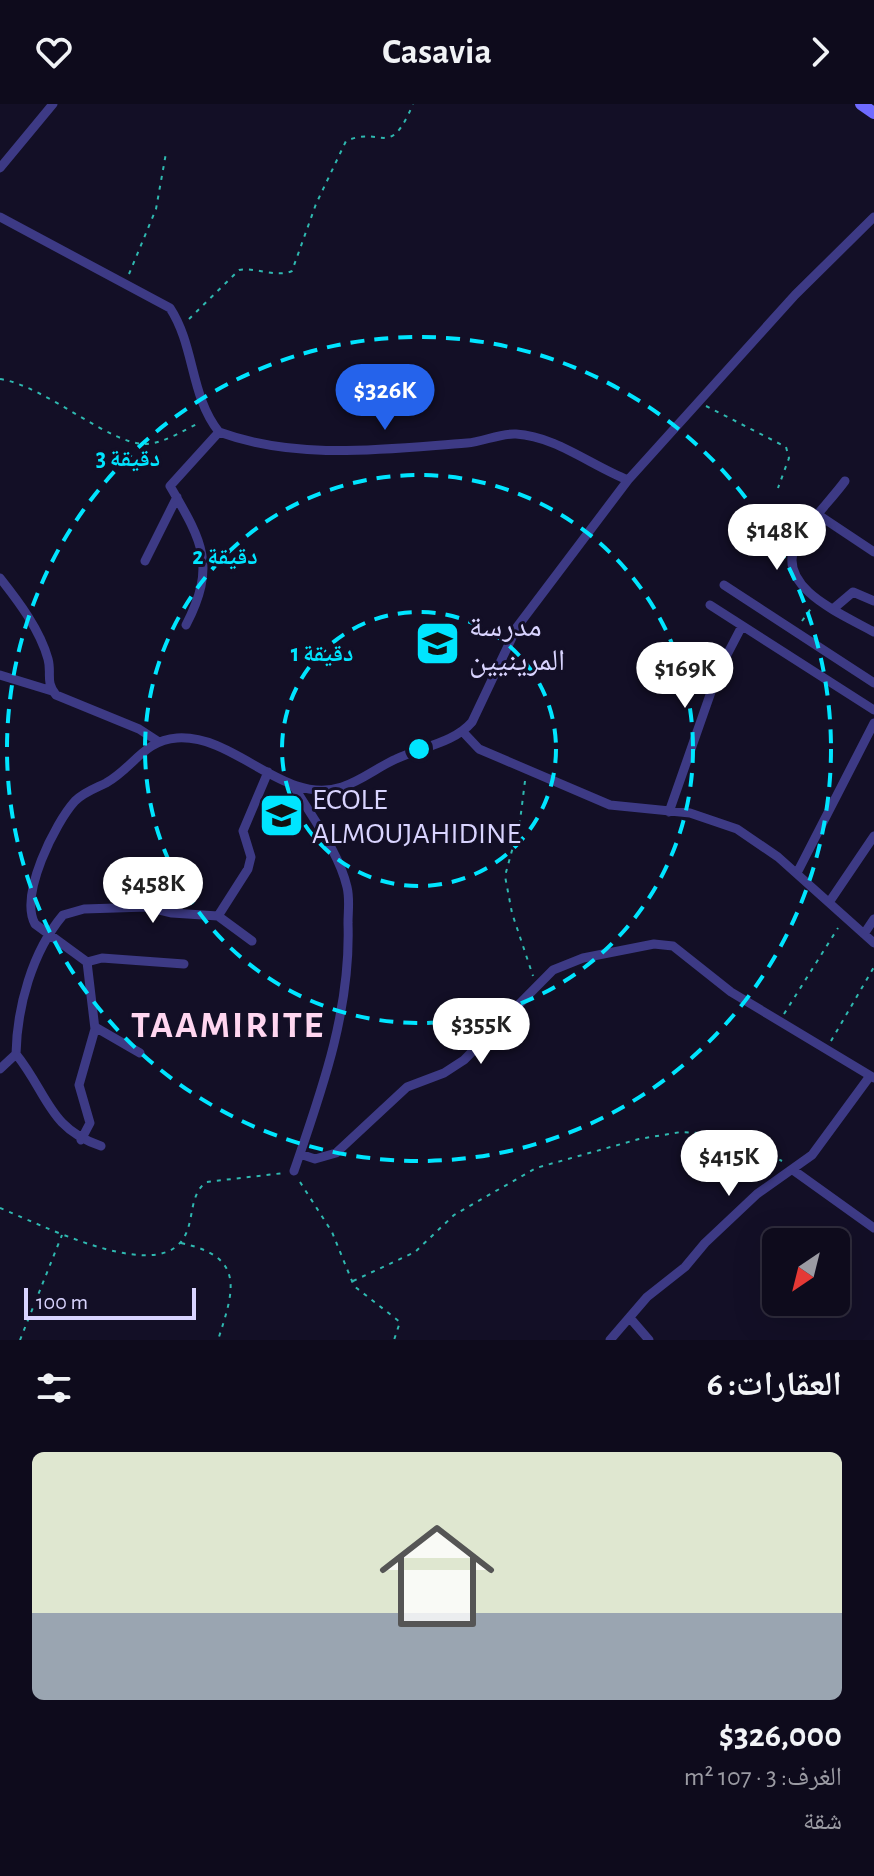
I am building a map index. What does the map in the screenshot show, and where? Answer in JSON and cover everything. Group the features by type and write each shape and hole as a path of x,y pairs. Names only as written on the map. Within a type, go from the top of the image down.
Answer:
{"main road":[{"path":"861,104 874,113"}],"street":[{"path":"0,168 53,104"},
{"path":"0,217 170,308 182,326 209,419 219,432 263,446 298,452 473,442 516,434 550,442 628,480"},
{"path":"81,1140 90,1123 82,1102 79,1076 95,1027 87,962 32,918 33,883 39,865 73,804 159,742 179,738 211,742 293,785 325,790 345,787 395,759 463,732 472,722 517,627 628,480 795,295 874,217"},
{"path":"186,625 203,588 205,572 200,546 170,486 173,479 219,432"},
{"path":"845,481 796,544 793,563 796,580 817,599 874,632"},
{"path":"145,561 177,497"},
{"path":"820,516 874,552"},
{"path":"0,578 36,629 48,659 52,691"},
{"path":"724,585 874,683"},
{"path":"833,609 853,592 874,601"},
{"path":"710,605 874,710"},
{"path":"669,812 718,672 742,626"},
{"path":"0,675 52,691 139,729 159,742"},
{"path":"797,873 874,725"},
{"path":"463,732 479,749 610,805 711,818 737,829 797,873 874,943"},
{"path":"218,916 248,869 251,857 243,831 268,772"},
{"path":"293,785 347,884 349,900 348,983 334,1046 294,1171"},
{"path":"830,901 874,836"},
{"path":"101,1146 81,1140 61,1126 16,1054 18,1019 35,962 49,934 63,915 84,909 147,907 172,913 218,916 252,941"},
{"path":"864,934 874,919"},
{"path":"300,1154 315,1159 336,1153 407,1087 444,1073 464,1060 535,985 571,961 663,943 780,1022 872,1077 830,1134 793,1170 757,1194 705,1243 685,1267 647,1297 610,1340"},
{"path":"87,962 102,958 184,964"},
{"path":"95,1027 140,1053"},
{"path":"0,1069 16,1054"},
{"path":"793,1170 874,1228"},
{"path":"630,1318 649,1340"}],"path":[{"path":"182,326 239,270 259,269 283,274 292,271 316,204 346,141 392,138 400,131 413,104"},
{"path":"126,283 156,209 166,153"},
{"path":"0,379 72,408 134,443 149,444 209,419"},
{"path":"698,402 786,447 789,458 778,488"},
{"path":"795,632 817,599"},
{"path":"528,768 520,821 505,876 512,913 535,985"},
{"path":"780,1022 845,917"},
{"path":"827,1049 874,967"},
{"path":"352,1282 415,1252 454,1215 513,1179 536,1168 639,1139 681,1132 718,1134 769,1153 793,1170"},
{"path":"0,1208 62,1234 124,1253 156,1256 180,1242 188,1228 194,1199 206,1182 218,1179 242,1181 294,1171 332,1232 352,1282 400,1322 394,1340"},
{"path":"20,1340 62,1234"},
{"path":"180,1242 214,1254 229,1270 233,1287 218,1340"}],"place":[{"name":"مدرسة المرينيين","path":"438,643"},
{"name":"ECOLE ALMOUJAHIDINE","path":"281,816"}],"district":[{"name":"TAAMIRITE","path":"228,1024"}]}
